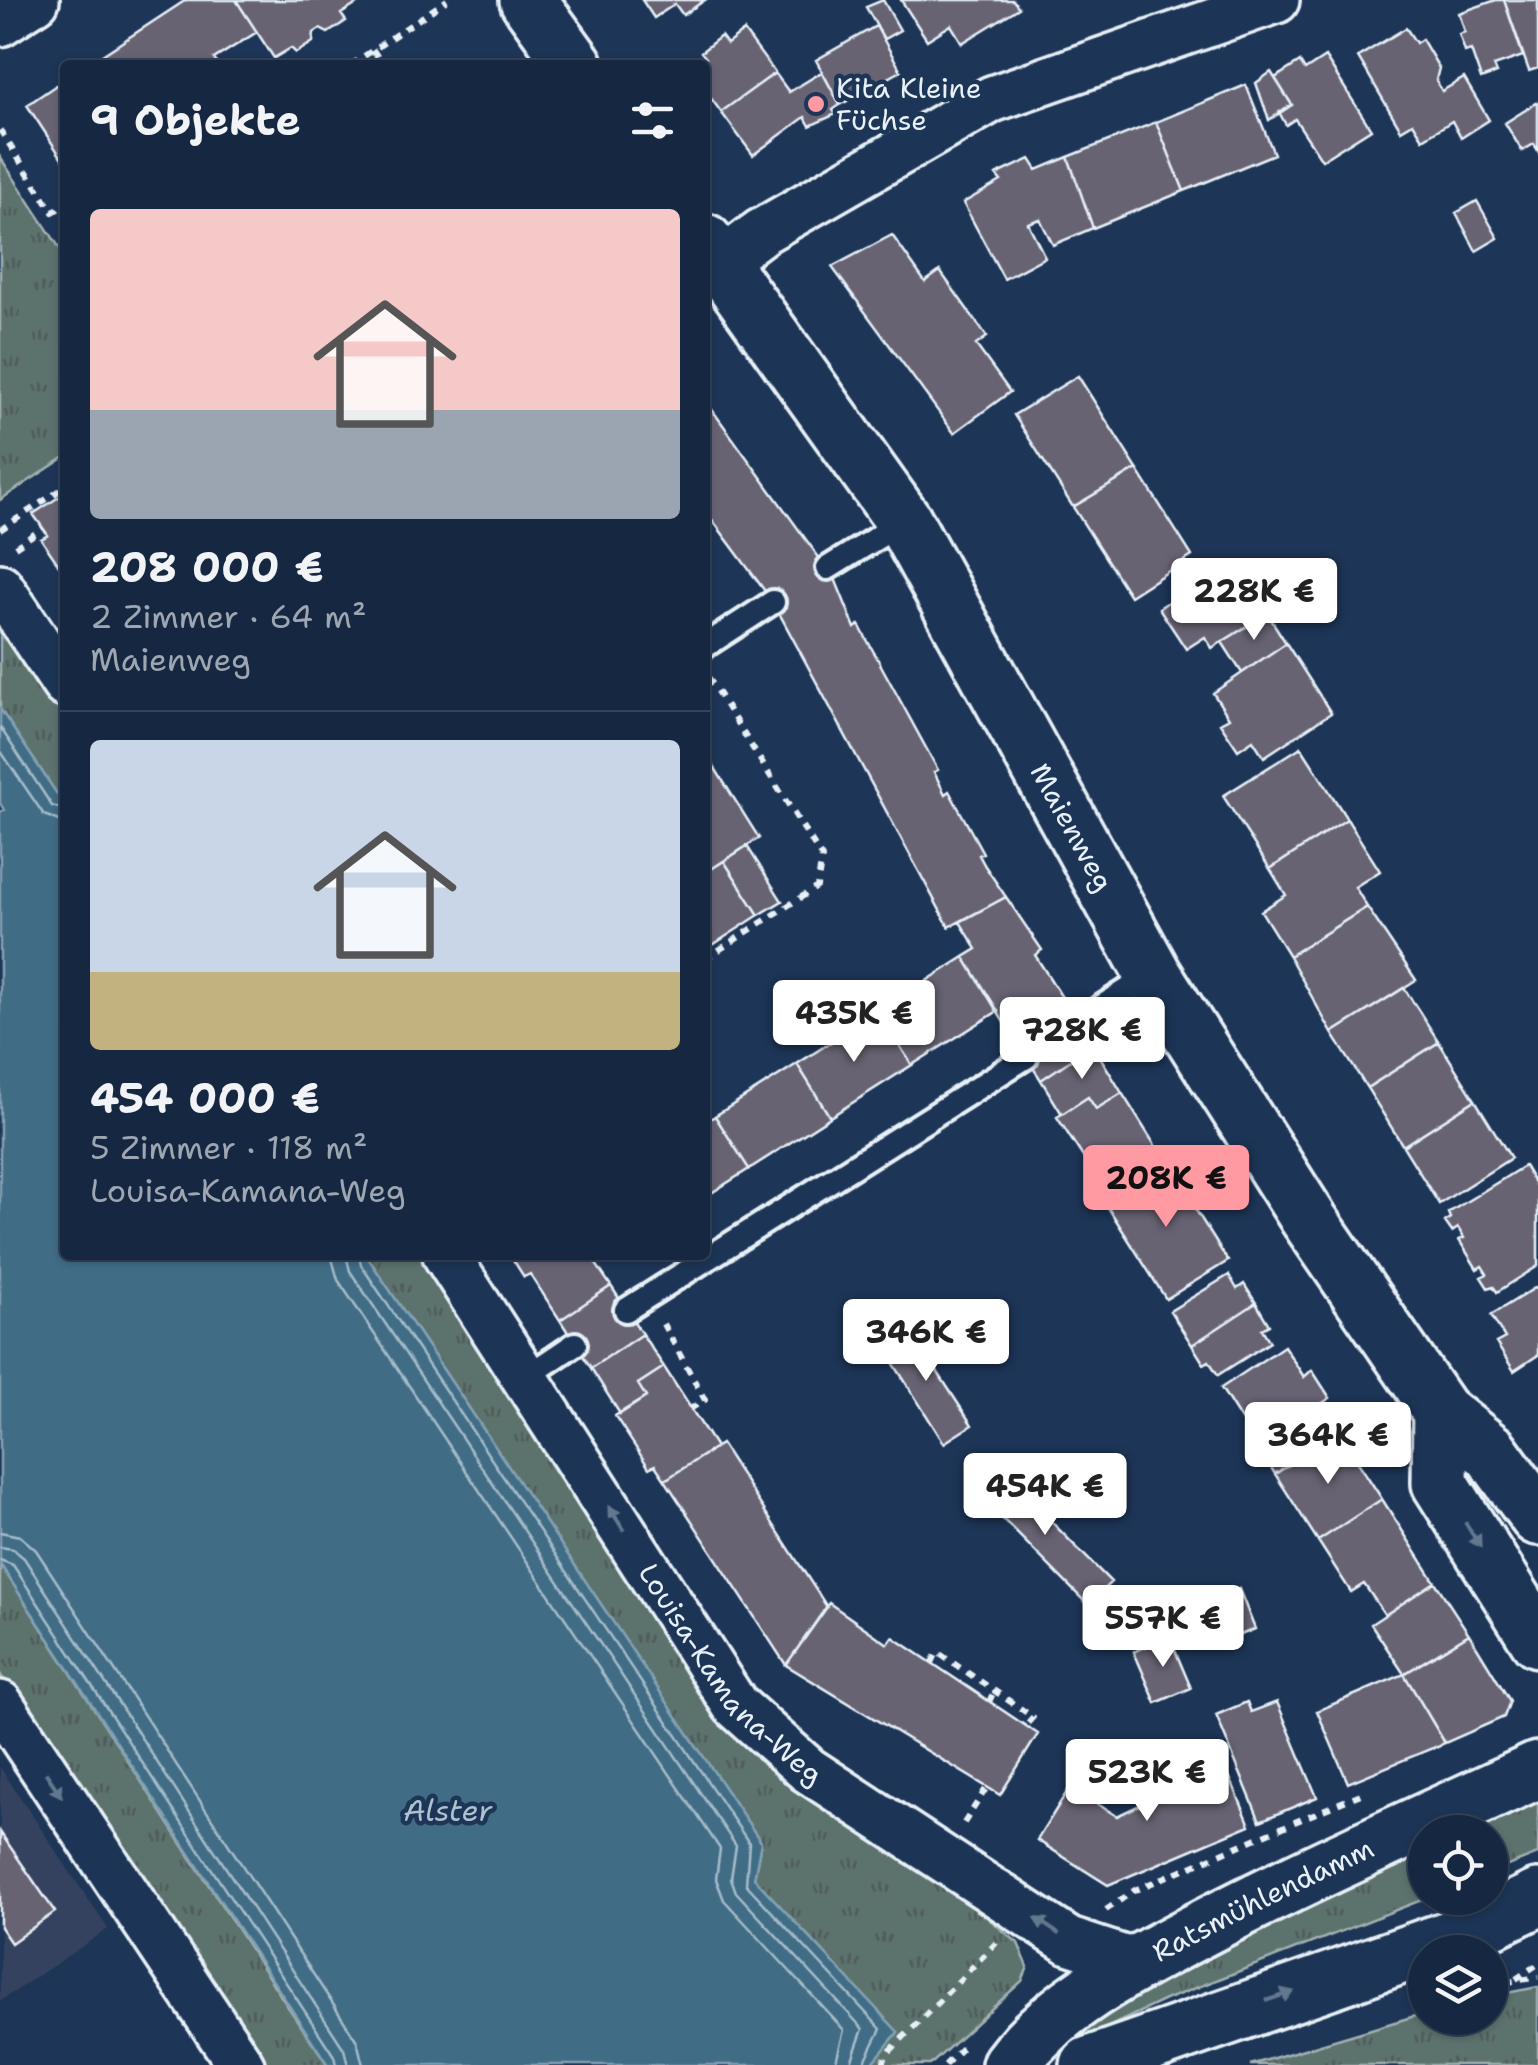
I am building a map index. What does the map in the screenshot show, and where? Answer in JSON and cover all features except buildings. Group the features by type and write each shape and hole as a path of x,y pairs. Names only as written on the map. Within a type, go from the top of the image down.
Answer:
{"street":[{"path":"0,23 36,0"},
{"path":"528,0 571,60"},
{"path":"712,253 761,232 992,98 1276,0"},
{"name":"Maienweg","path":"712,253 904,522 1153,974 1310,1220 1441,1412 1490,1452 1538,1517"},
{"path":"0,587 60,677"},
{"name":"Louisa-Kamana-Weg","path":"449,1260 735,1706 754,1727 808,1770 1068,1941 1136,1963"},
{"path":"1441,1412 1440,1482 1538,1639"},
{"path":"0,1704 241,2065"},
{"name":"Ratsmühlendamm","path":"1010,2065 1031,2036 1136,1963 1283,1886 1538,1770"},
{"path":"1089,2065 1466,1933 1538,1898"},
{"path":"1466,1933 1526,1959"}],"lane":[{"path":"828,568 904,522"},
{"path":"710,643 772,602"},
{"path":"1078,1022 1153,974"},
{"path":"710,1257 1026,1056"},
{"path":"626,1310 705,1260"},
{"path":"526,1376 575,1344"}],"path":[{"path":"359,60 447,0"},
{"path":"374,50 380,60"},
{"path":"0,130 54,212 60,208"},
{"path":"0,530 60,490"},
{"path":"0,557 43,528"},
{"path":"710,680 822,858 817,888 710,957"},
{"path":"648,1296 704,1400 690,1409"},
{"path":"932,1663 937,1652 1033,1717 1026,1726"},
{"path":"989,1702 994,1691"},
{"path":"1102,1912 1136,1890 1381,1785"},
{"path":"883,2065 886,2055 1023,1911"},
{"path":"1526,1959 1538,1964"},
{"path":"1526,1959 1538,1977"}],"shaded area":[{"path":"0,1767 108,1929 0,2001"}],"green space":[{"path":"0,157 60,248 60,460 0,500"},
{"path":"0,617 60,706 60,799 0,709"},
{"path":"369,1260 435,1260 713,1689 1018,1943 1028,1967 1022,1981 930,2065 871,2065 898,2032 754,1878 761,1842"},
{"path":"0,1564 328,2065 261,2065 0,1674"},
{"path":"1538,1795 1538,1854 1508,1866 1508,1815 1492,1815"},
{"path":"1408,1853 1408,1905 1165,2000 1045,2057 1153,1976"},
{"path":"1538,1987 1538,2065 1250,2065 1408,2018 1408,2035 1508,2035 1508,1993"}],"water":[{"name":"Alster","path":"0,709 60,799 60,1260 369,1260 761,1842 754,1878 898,2032 871,2065 328,2065 0,1564 0,812 4,810 0,803"}],"place":[{"name":"Kita Kleine Füchse","path":"816,104"}]}
